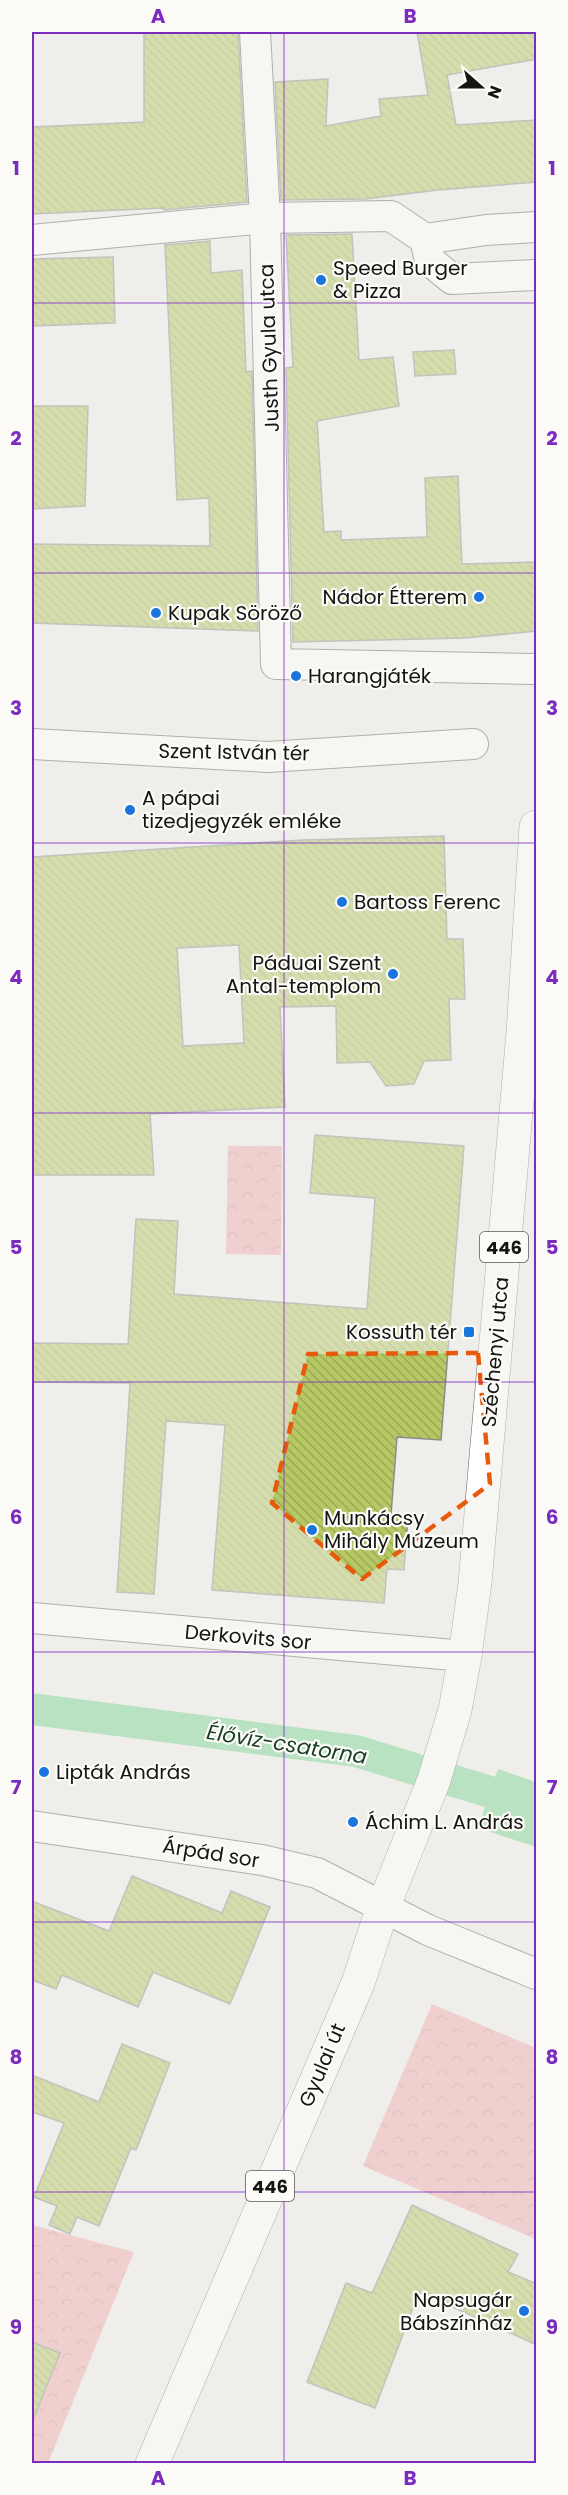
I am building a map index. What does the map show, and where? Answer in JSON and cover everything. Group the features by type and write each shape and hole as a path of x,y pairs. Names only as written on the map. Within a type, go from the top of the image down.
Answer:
{"main road":[{"name":"Széchenyi utca","path":"465,1656 476,1583 523,1032 537,827"},
{"name":"Gyulai út","path":"152,2463 358,1983 383,1907 434,1780 455,1710 465,1656"}],"street":[{"name":"Justh Gyula utca","path":"255,32 265,218 276,664 537,669"},
{"path":"32,240 265,218 391,216 425,239 486,230 537,227"},
{"path":"425,239 430,261 452,279 537,275"},
{"name":"Szent István tér","path":"32,744 268,757 473,744"},
{"name":"Derkovits sor","path":"32,1618 465,1656"},
{"name":"Árpád sor","path":"32,1826 262,1860 317,1873 428,1930 537,1974"}],"highlighted area":[{"path":"478,1353 490,1484 362,1579 272,1503 308,1354"}],"green space":[{"path":"228,1146 282,1146 281,1255 226,1254"},
{"path":"432,2004 536,2048 536,2239 363,2166"},
{"path":"32,2225 134,2252 48,2463 32,2463"}],"shaded area":[{"path":"498,1769 536,1782 536,1847 478,1828"}],"building":[{"path":"144,32 238,32 247,202 164,210 164,208 32,214 32,127 144,122"},
{"path":"417,32 537,32 537,59 447,75 456,125 537,120 537,182 438,190 366,199 281,200 275,82 328,79 326,126 381,116 379,99 428,95"},
{"path":"352,234 359,360 393,357 399,406 317,421 324,532 341,531 341,540 427,537 425,478 458,476 462,564 537,562 537,631 465,638 293,642 286,368 293,367 286,235"},
{"path":"210,241 211,273 242,270 246,372 252,371 258,631 32,623 32,544 210,546 209,498 177,500 165,245"},
{"path":"113,257 115,323 32,326 32,259"},
{"path":"454,350 456,374 415,376 413,352"},
{"path":"32,406 88,406 85,506 32,509"},
{"path":"444,836 447,939 463,939 465,999 449,999 451,1060 424,1061 414,1084 386,1086 370,1062 337,1063 336,1006 280,1007 285,1107 150,1114 154,1175 32,1175 32,857 303,840","holes":["239,945 244,1043 183,1046 177,948"]},
{"path":"315,1135 464,1146 441,1440 397,1437 391,1515 408,1516 404,1570 387,1569 384,1603 212,1590 225,1425 166,1421 154,1594 117,1592 130,1383 32,1382 32,1343 128,1344 136,1219 178,1221 174,1294 367,1309 375,1198 310,1193"},
{"path":"132,1876 222,1913 231,1891 270,1907 230,2004 153,1972 138,2007 62,1975 56,1989 32,1980 32,1901 109,1931"},
{"path":"122,2044 170,2063 136,2150 131,2148 99,2226 77,2217 70,2234 49,2225 57,2206 34,2197 64,2123 32,2112 32,2075 99,2102"},
{"path":"412,2205 518,2254 508,2272 537,2284 537,2345 419,2292 375,2408 307,2382 346,2283 372,2293"},
{"path":"32,2342 60,2353 33,2420 32,2420"}],"waterway":[{"name":"Élővíz-csatorna","path":"32,1709 356,1751 536,1806"}],"place":[{"name":"Speed Burger & Pizza","path":"321,280"},
{"name":"Nádor Étterem","path":"479,597"},
{"name":"Kupak Söröző","path":"156,613"},
{"name":"Harangjáték","path":"296,676"},
{"name":"A pápai tizedjegyzék emléke","path":"130,810"},
{"name":"Bartoss Ferenc","path":"342,902"},
{"name":"Páduai Szent Antal-templom","path":"393,974"},
{"name":"Kossuth tér","path":"469,1332"},
{"name":"Munkácsy Mihály Múzeum","path":"312,1530"},
{"name":"Lipták András","path":"44,1772"},
{"name":"Áchim L. András","path":"353,1822"},
{"name":"Napsugár Bábszínház","path":"524,2311"}]}
